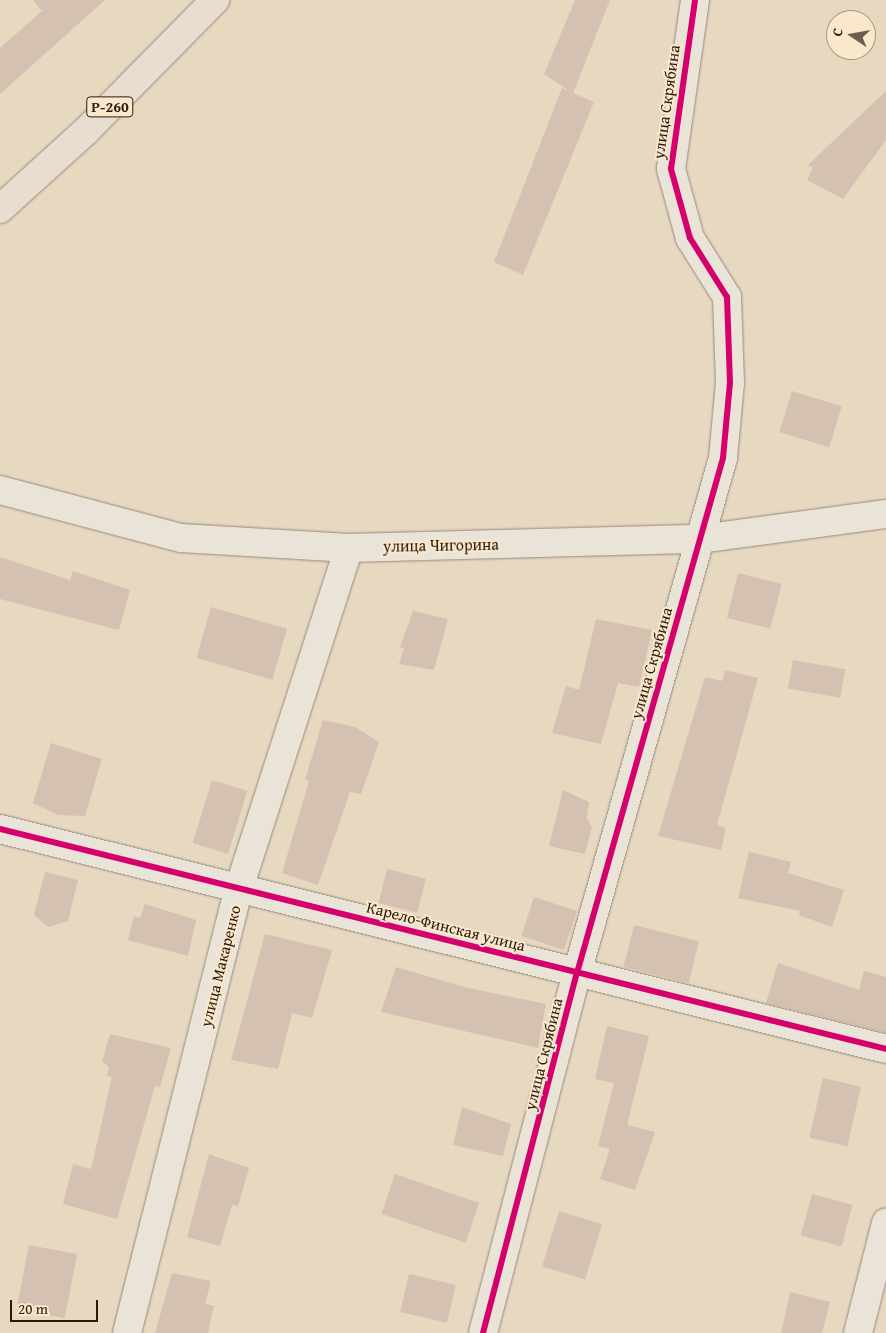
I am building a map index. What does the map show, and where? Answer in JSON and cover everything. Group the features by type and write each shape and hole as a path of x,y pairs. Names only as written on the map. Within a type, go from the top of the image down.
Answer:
{"highway":[{"name":"Р-260","path":"0,209 86,131 215,0"}],"street":[{"name":"улица Скрябина","path":"483,1333 577,972 724,458 730,383 726,297 690,238 671,169 694,0"},
{"name":"улица Чигорина","path":"0,490 181,538 349,548 700,539 886,514"},
{"name":"улица Макаренко","path":"127,1333 239,888 349,548"},
{"name":"Карело-Финская улица","path":"0,829 886,1050"},
{"path":"858,1333 886,1223"}],"building":[{"path":"33,0 105,0 0,94 0,48 42,11"},
{"path":"575,0 610,0 573,93 594,102 523,275 494,262 562,88 571,92 544,74"},
{"path":"886,91 886,140 843,199 807,180 813,168 808,165"},
{"path":"792,391 842,406 829,447 779,432"},
{"path":"0,557 70,580 73,571 130,590 119,630 0,599"},
{"path":"738,573 782,584 771,629 727,618"},
{"path":"211,607 287,629 272,680 196,658"},
{"path":"413,611 448,619 434,670 399,664 404,649 400,647"},
{"path":"596,619 652,630 639,687 618,683 601,744 552,733 566,686 579,690"},
{"path":"793,660 845,669 840,698 788,689"},
{"path":"725,670 758,678 717,825 726,828 721,850 658,836 705,677 722,681"},
{"path":"323,720 355,727 379,742 361,794 350,792 318,885 282,873 309,781 305,780"},
{"path":"51,743 102,759 85,816 58,815 33,803"},
{"path":"212,780 247,791 228,854 193,843"},
{"path":"563,790 589,802 587,818 592,827 585,854 549,846"},
{"path":"749,852 791,862 788,873 844,890 832,927 799,915 800,911 738,898"},
{"path":"387,869 426,879 417,913 379,903"},
{"path":"45,872 78,880 68,921 48,927 34,915"},
{"path":"534,897 577,911 564,950 521,936"},
{"path":"145,904 196,920 188,956 128,940 134,916 140,918"},
{"path":"634,925 699,941 689,983 624,967"},
{"path":"265,934 332,950 312,1018 292,1013 278,1069 231,1060"},
{"path":"778,963 859,990 864,971 886,977 886,1033 766,1003"},
{"path":"396,967 468,988 546,1004 538,1048 381,1012"},
{"path":"607,1026 649,1036 627,1125 655,1132 635,1190 600,1179 610,1149 598,1146 614,1083 595,1079"},
{"path":"110,1034 171,1048 160,1087 155,1086 117,1219 63,1204 73,1164 91,1169 112,1077 107,1076 109,1067 102,1061"},
{"path":"823,1078 861,1087 847,1146 809,1137"},
{"path":"462,1107 511,1124 503,1156 453,1145"},
{"path":"209,1154 249,1168 238,1206 232,1205 220,1246 187,1237"},
{"path":"395,1174 479,1203 465,1243 381,1214"},
{"path":"812,1194 853,1205 841,1246 801,1236"},
{"path":"559,1211 602,1224 585,1280 542,1266"},
{"path":"29,1245 77,1254 65,1318 17,1309"},
{"path":"172,1273 211,1281 205,1304 214,1306 208,1333 155,1333"},
{"path":"409,1274 456,1285 447,1323 400,1312"},
{"path":"790,1292 830,1302 822,1333 781,1333"}],"cycle path":[{"path":"483,1333 577,973 723,458 730,383 727,297 690,238 671,169 695,0"},
{"path":"0,829 886,1049"}]}
